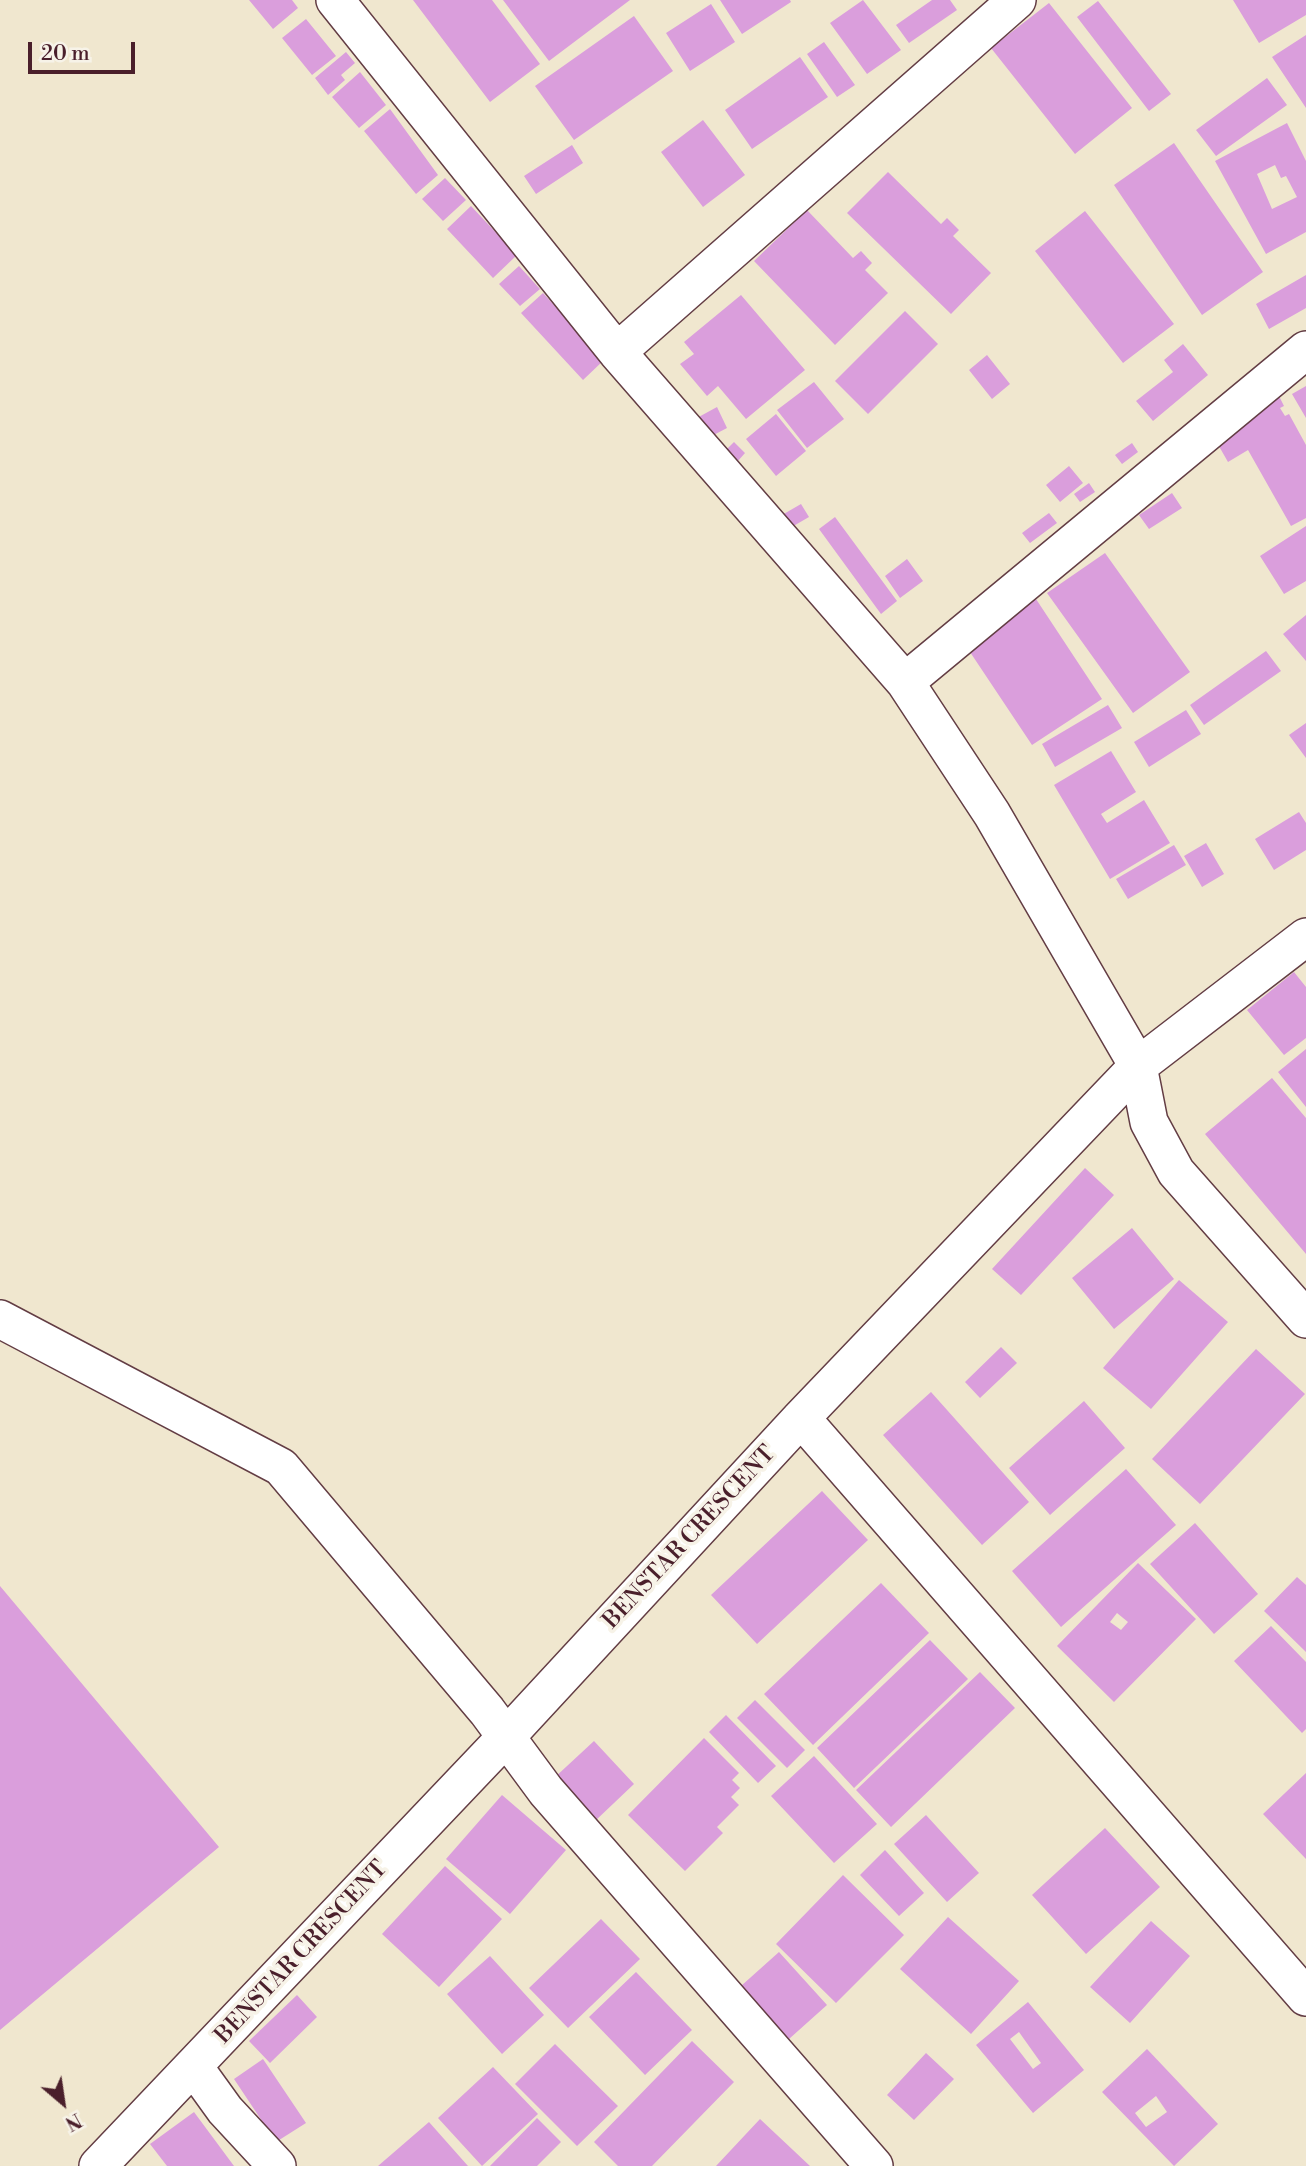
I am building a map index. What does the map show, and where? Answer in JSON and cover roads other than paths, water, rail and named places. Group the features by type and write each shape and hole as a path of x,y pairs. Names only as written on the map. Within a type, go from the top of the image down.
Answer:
{"street":[{"path":"335,0 617,352 905,682 992,814 1138,1066 1149,1122 1176,1172 1306,1320"},
{"path":"617,352 1017,0"},
{"path":"905,682 1306,350"},
{"name":"BENSTAR CRESCENT","path":"97,2166 505,1738 801,1418 1138,1066 1306,937"},
{"path":"0,1319 281,1467 487,1711 546,1791 874,2166"},
{"path":"801,1418 1306,1997"},
{"path":"194,2067 225,2110 277,2166"}]}
